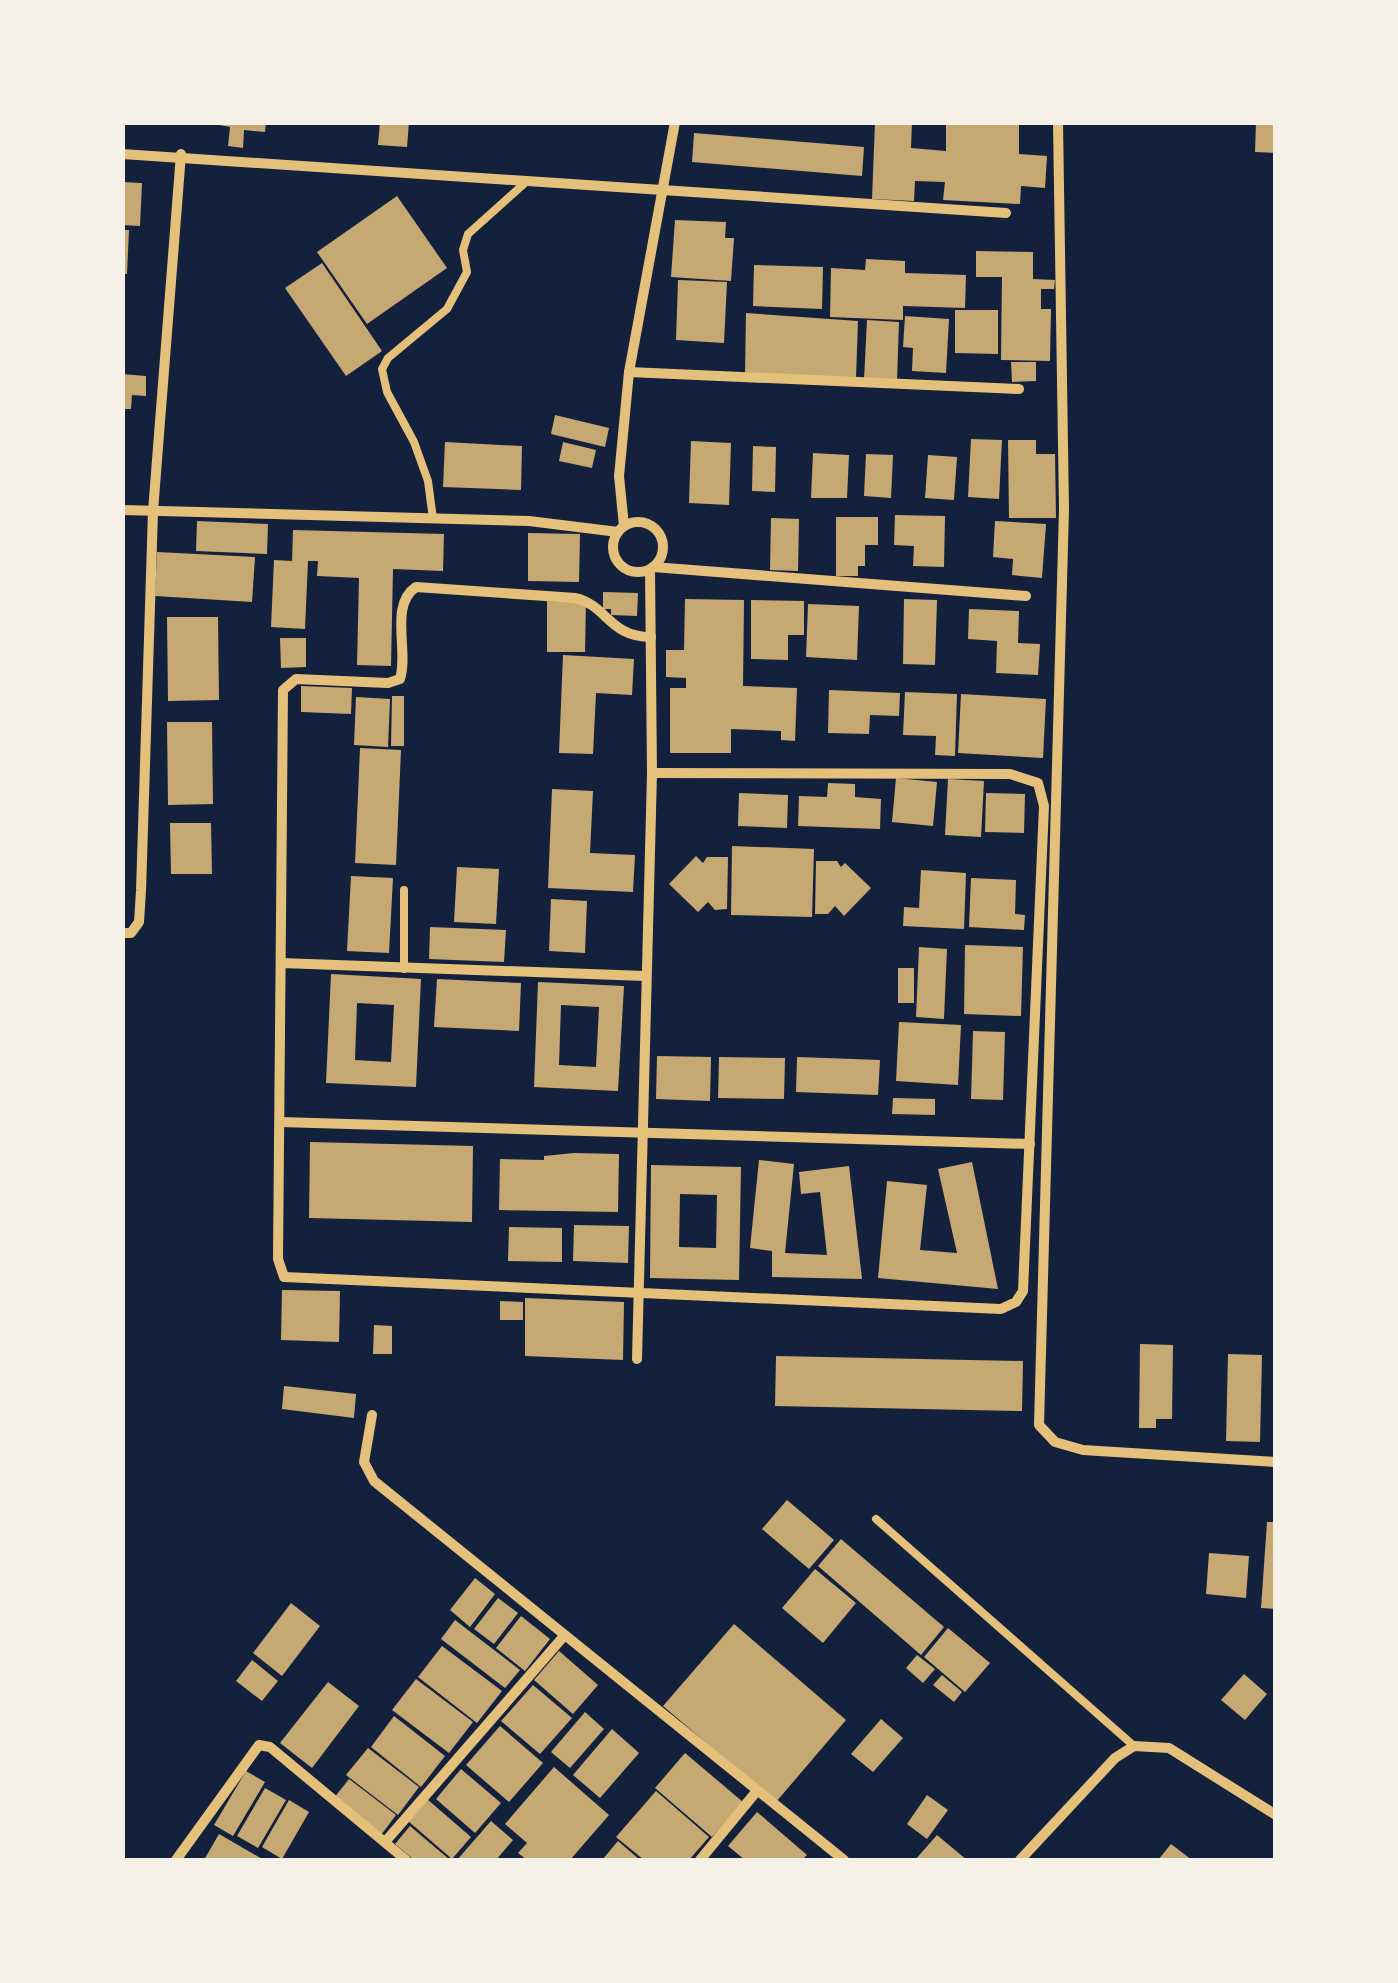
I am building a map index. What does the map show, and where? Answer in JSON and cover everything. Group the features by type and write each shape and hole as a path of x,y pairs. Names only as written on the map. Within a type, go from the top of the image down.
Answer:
{"street":[{"path":"675,122 629,372 619,476 621,529 614,550 619,562 635,571 652,568 1026,596"},
{"path":"1058,122 1064,509 1039,1425 1055,1442 1082,1450 1276,1462"},
{"path":"122,154 181,154 664,192 1006,213"},
{"path":"122,933 131,933 139,922 142,891 152,511 181,154"},
{"path":"629,372 1019,388"},
{"path":"122,510 529,521 621,529 638,522 657,530 663,550 652,568 652,773 637,1360"},
{"path":"652,637 620,632 588,601 575,598 416,586 404,599 400,679 388,683 312,678 288,682 283,690 278,1258 284,1277 1007,1308 1023,1290 1044,806 1038,782 1010,774 652,773"},
{"path":"281,963 645,976"},
{"path":"280,1122 644,1129 1030,1144"},
{"path":"372,1415 364,1453 366,1469 374,1481 844,1860"},
{"path":"385,1842 564,1636"},
{"path":"1020,1860 1115,1758 1134,1746 1169,1748 1276,1814"},
{"path":"176,1860 254,1748 270,1747 406,1860"},
{"path":"700,1860 756,1792"}],"lane":[{"path":"433,519 428,481 414,442 387,392 382,370 388,358 447,309 467,272 463,250 468,234 526,182"},
{"path":"404,890 404,969"},
{"path":"876,1519 1134,1746"}],"building":[{"path":"204,122 266,122 265,132 244,130 243,148 228,146 230,127"},
{"path":"380,122 409,122 407,147 378,145"},
{"path":"875,122 912,122 911,148 946,151 946,122 1019,122 1019,154 1047,156 1045,188 1021,186 1020,204 943,200 945,182 915,181 914,201 872,199"},
{"path":"1256,122 1276,122 1276,153 1255,152"},
{"path":"694,133 864,147 862,176 692,162"},
{"path":"122,182 142,183 140,226 122,225"},
{"path":"397,196 447,268 367,324 317,252"},
{"path":"675,220 726,222 725,238 734,238 731,281 671,277"},
{"path":"122,230 129,230 127,274 122,274"},
{"path":"976,251 1033,252 1033,279 1055,280 1054,289 1041,289 1041,309 1051,309 1050,361 1001,360 1002,277 976,277"},
{"path":"866,259 905,261 905,273 966,275 965,308 903,306 903,320 830,317 831,268 865,270"},
{"path":"322,263 382,351 346,376 285,288"},
{"path":"754,265 823,267 822,309 753,306"},
{"path":"678,280 727,282 724,343 676,340"},
{"path":"955,310 998,310 998,354 955,353"},
{"path":"746,313 858,321 856,378 745,374"},
{"path":"905,316 949,319 946,373 912,371 913,348 903,347"},
{"path":"867,320 899,322 897,381 864,380"},
{"path":"1011,362 1036,362 1036,381 1012,382"},
{"path":"122,374 146,376 146,396 132,395 131,409 122,409"},
{"path":"555,415 609,428 605,447 551,434"},
{"path":"971,439 1002,440 999,499 968,497"},
{"path":"1008,440 1036,440 1036,454 1055,454 1056,518 1009,518"},
{"path":"691,441 731,443 729,505 689,503"},
{"path":"445,442 522,446 521,490 443,487"},
{"path":"563,442 596,450 592,468 559,461"},
{"path":"753,446 776,447 775,492 752,491"},
{"path":"813,453 849,455 847,498 811,498"},
{"path":"866,454 893,455 891,498 864,496"},
{"path":"928,455 957,457 954,500 925,498"},
{"path":"895,515 945,516 944,567 913,566 914,546 894,545"},
{"path":"836,517 878,517 878,545 865,545 865,566 858,566 858,576 836,576"},
{"path":"771,518 799,519 798,571 770,570"},
{"path":"197,521 268,524 267,554 196,551"},
{"path":"995,521 1046,524 1042,578 1012,575 1013,559 993,557"},
{"path":"293,530 444,534 443,571 393,569 391,666 357,665 359,578 317,576 318,561 308,561 305,629 271,627 274,560 292,561"},
{"path":"528,533 580,534 579,582 528,581"},
{"path":"157,552 255,557 252,602 155,596"},
{"path":"603,592 638,593 637,616 611,615 611,609 603,609"},
{"path":"685,599 744,600 743,686 797,688 795,741 781,740 781,731 731,729 731,753 670,753 670,688 686,688 686,678 666,677 666,650 684,650"},
{"path":"904,599 937,600 935,665 903,664"},
{"path":"751,600 804,601 804,635 788,635 788,660 751,659"},
{"path":"547,601 586,602 585,652 547,652"},
{"path":"808,604 859,606 857,660 806,657"},
{"path":"969,609 1019,611 1018,643 1040,644 1038,675 996,673 997,641 968,639"},
{"path":"167,617 218,617 219,700 168,701"},
{"path":"280,638 306,638 306,667 281,668"},
{"path":"563,655 634,659 632,695 596,693 593,754 559,753"},
{"path":"301,686 352,688 351,714 301,712"},
{"path":"829,690 900,693 899,716 870,715 869,734 828,733"},
{"path":"905,692 957,694 955,756 935,755 936,736 903,735"},
{"path":"961,694 1046,699 1043,758 958,753"},
{"path":"392,696 404,696 404,746 391,746"},
{"path":"356,697 390,699 388,747 354,745"},
{"path":"167,722 212,722 213,804 168,805"},
{"path":"360,748 401,750 396,865 355,863"},
{"path":"896,778 937,782 933,826 892,822"},
{"path":"948,779 984,781 981,837 945,835"},
{"path":"828,783 855,784 855,797 881,799 880,829 798,826 799,796 827,797"},
{"path":"552,789 593,791 590,853 635,855 633,892 548,888"},
{"path":"739,793 788,795 787,828 738,826"},
{"path":"986,793 1025,794 1024,833 985,832"},
{"path":"170,823 211,823 212,874 171,874"},
{"path":"732,846 814,849 812,917 731,915"},
{"path":"696,856 703,863 707,857 728,857 727,909 715,910 708,902 698,912 669,884"},
{"path":"816,861 837,861 841,867 845,863 871,888 844,916 835,906 828,914 815,914"},
{"path":"457,867 499,869 496,924 454,922"},
{"path":"921,870 966,873 964,929 903,926 904,907 919,908"},
{"path":"351,876 393,878 389,953 347,951"},
{"path":"971,878 1016,880 1015,914 1025,915 1024,930 969,927"},
{"path":"551,899 587,901 585,953 549,951"},
{"path":"430,927 506,930 504,962 429,959"},
{"path":"965,945 1023,947 1021,1016 964,1014"},
{"path":"919,947 947,949 944,1019 916,1017"},
{"path":"898,968 914,968 914,1003 898,1003"},
{"path":"331,974 421,979 416,1087 326,1083","holes":["357,1003 394,1005 391,1062 355,1060"]},
{"path":"437,979 521,983 519,1031 434,1027"},
{"path":"538,982 624,986 618,1091 534,1087","holes":["561,1005 599,1007 596,1067 559,1065"]},
{"path":"899,1022 961,1025 958,1085 896,1081"},
{"path":"973,1031 1005,1032 1003,1100 971,1099"},
{"path":"657,1056 711,1057 710,1101 656,1099"},
{"path":"719,1057 785,1058 784,1099 718,1098"},
{"path":"797,1057 880,1060 878,1095 796,1092"},
{"path":"893,1098 935,1099 935,1115 892,1114"},
{"path":"310,1142 473,1146 472,1222 309,1218"},
{"path":"619,1154 618,1212 499,1210 500,1159 544,1160 544,1156"},
{"path":"759,1160 794,1164 785,1253 827,1255 820,1192 801,1194 799,1172 849,1166 862,1279 772,1277 772,1251 750,1248"},
{"path":"972,1162 998,1289 878,1278 887,1181 927,1185 920,1250 957,1253 938,1169"},
{"path":"651,1165 741,1167 739,1280 650,1278","holes":["680,1194 717,1195 716,1248 679,1247"]},
{"path":"574,1225 629,1226 628,1263 573,1261"},
{"path":"509,1227 562,1228 562,1262 508,1261"},
{"path":"282,1290 340,1291 339,1342 281,1340"},
{"path":"525,1298 624,1302 623,1360 525,1356"},
{"path":"500,1301 523,1302 523,1320 500,1320"},
{"path":"374,1325 392,1326 392,1354 373,1354"},
{"path":"1140,1344 1173,1345 1172,1419 1156,1419 1156,1428 1139,1428"},
{"path":"1228,1354 1262,1355 1260,1442 1226,1441"},
{"path":"776,1356 1023,1361 1022,1411 775,1406"},
{"path":"284,1386 356,1394 354,1418 282,1409"},
{"path":"787,1500 834,1540 809,1569 762,1529"},
{"path":"1267,1522 1276,1522 1276,1609 1261,1608"},
{"path":"841,1539 944,1627 921,1655 818,1566"},
{"path":"1209,1553 1249,1556 1246,1598 1206,1594"},
{"path":"815,1569 856,1603 823,1643 782,1608"},
{"path":"475,1578 495,1594 470,1627 450,1610"},
{"path":"498,1598 518,1613 494,1644 474,1629"},
{"path":"291,1603 320,1626 282,1676 253,1653"},
{"path":"521,1616 550,1639 525,1671 496,1648"},
{"path":"455,1620 520,1670 505,1688 441,1639"},
{"path":"734,1624 846,1720 776,1802 663,1706"},
{"path":"948,1628 990,1663 965,1692 924,1657"},
{"path":"442,1646 502,1691 477,1723 418,1677"},
{"path":"559,1651 598,1685 573,1714 534,1680"},
{"path":"917,1655 935,1669 923,1683 906,1668"},
{"path":"252,1660 278,1681 262,1701 236,1681"},
{"path":"1244,1674 1267,1694 1245,1720 1221,1700"},
{"path":"942,1675 962,1692 954,1702 933,1685"},
{"path":"416,1679 473,1722 449,1753 392,1710"},
{"path":"328,1682 359,1706 312,1768 280,1743"},
{"path":"533,1685 572,1718 540,1754 501,1721"},
{"path":"585,1712 604,1729 570,1768 551,1752"},
{"path":"394,1716 445,1756 421,1787 371,1747"},
{"path":"881,1719 903,1738 873,1772 851,1754"},
{"path":"500,1726 543,1763 509,1802 466,1765"},
{"path":"612,1729 639,1753 600,1798 573,1775"},
{"path":"368,1748 419,1787 398,1815 346,1775"},
{"path":"685,1753 743,1802 712,1837 655,1788"},
{"path":"554,1767 609,1815 570,1860 527,1860 518,1853 527,1843 505,1824"},
{"path":"461,1769 501,1803 475,1833 436,1799"},
{"path":"246,1771 265,1782 233,1836 214,1825"},
{"path":"349,1779 396,1815 381,1835 334,1798"},
{"path":"265,1788 286,1800 258,1848 237,1836"},
{"path":"656,1791 709,1837 689,1860 644,1860 616,1837"},
{"path":"927,1795 948,1810 927,1839 907,1824"},
{"path":"427,1799 471,1837 452,1859 408,1821"},
{"path":"289,1800 309,1812 282,1859 262,1847"},
{"path":"757,1812 807,1855 802,1860 745,1860 728,1846"},
{"path":"491,1821 513,1840 496,1860 457,1860"},
{"path":"410,1826 450,1860 414,1860 395,1844"},
{"path":"219,1834 264,1860 204,1860"},
{"path":"937,1835 967,1860 915,1860"},
{"path":"618,1841 640,1860 602,1860"},
{"path":"1171,1844 1192,1860 1158,1860"}]}
